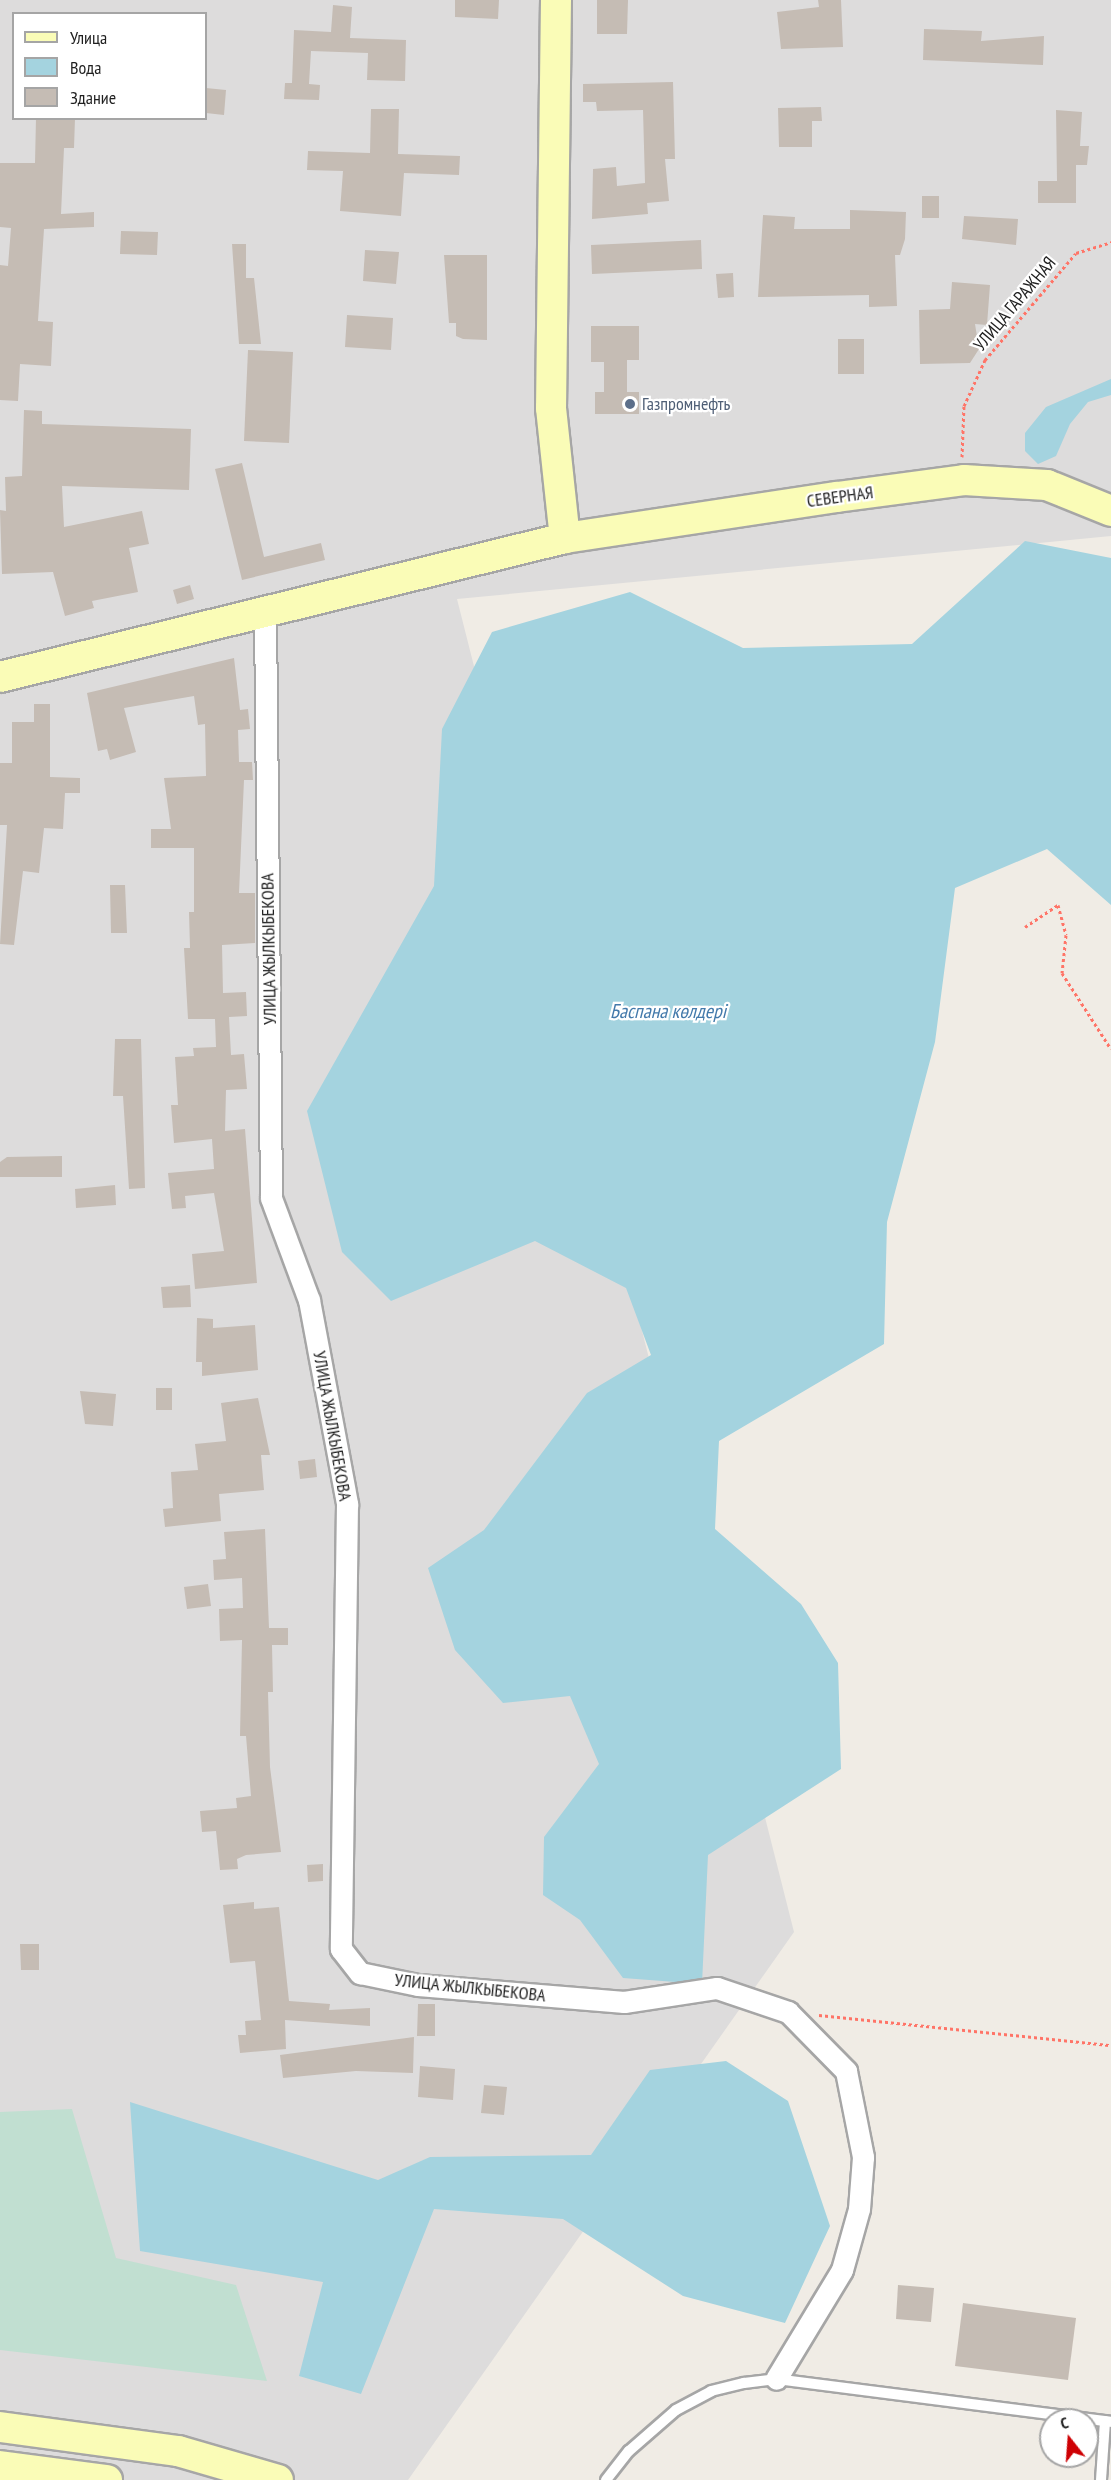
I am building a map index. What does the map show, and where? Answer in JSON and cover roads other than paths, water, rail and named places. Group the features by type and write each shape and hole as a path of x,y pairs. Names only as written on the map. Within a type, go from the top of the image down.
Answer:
{"main road":[{"path":"556,0 551,408 565,538"},
{"name":"СЕВЕРНАЯ","path":"0,677 265,615 565,538 964,480 1047,485 1111,511"},
{"path":"0,2427 178,2451 279,2480"},
{"path":"0,2466 107,2480"}],"street":[{"name":"УЛИЦА ЖЫЛКЫБЕКОВА","path":"265,615 271,1198 309,1300 347,1504 341,1949 360,1973 418,1986 624,2002 717,1988 788,2012 846,2071 862,2157 860,2209 842,2270 776,2379"}],"lane":[{"path":"606,2480 676,2410 711,2391 776,2379 1108,2421 1101,2480"}],"water":[{"path":"1111,379 1111,395 1088,402 1070,424 1056,456 1038,464 1025,451 1025,433 1046,407"},
{"name":"Баспана көлдері","path":"1025,541 1111,558 1111,905 1047,849 955,888 935,1042 887,1222 884,1344 719,1441 715,1529 801,1604 838,1663 841,1769 708,1855 702,1984 623,1978 580,1920 543,1895 544,1837 599,1764 570,1696 503,1703 455,1650 428,1568 484,1530 587,1393 651,1355 626,1288 535,1241 391,1301 342,1252 307,1111 434,886 442,729 492,632 630,592 743,648 912,644"},
{"path":"726,2061 788,2101 830,2226 785,2323 683,2296 563,2219 434,2209 361,2394 299,2376 323,2282 140,2251 130,2102 378,2180 430,2157 591,2155 650,2070"}],"place":[{"name":"Газпромнефть","path":"630,404"}]}
